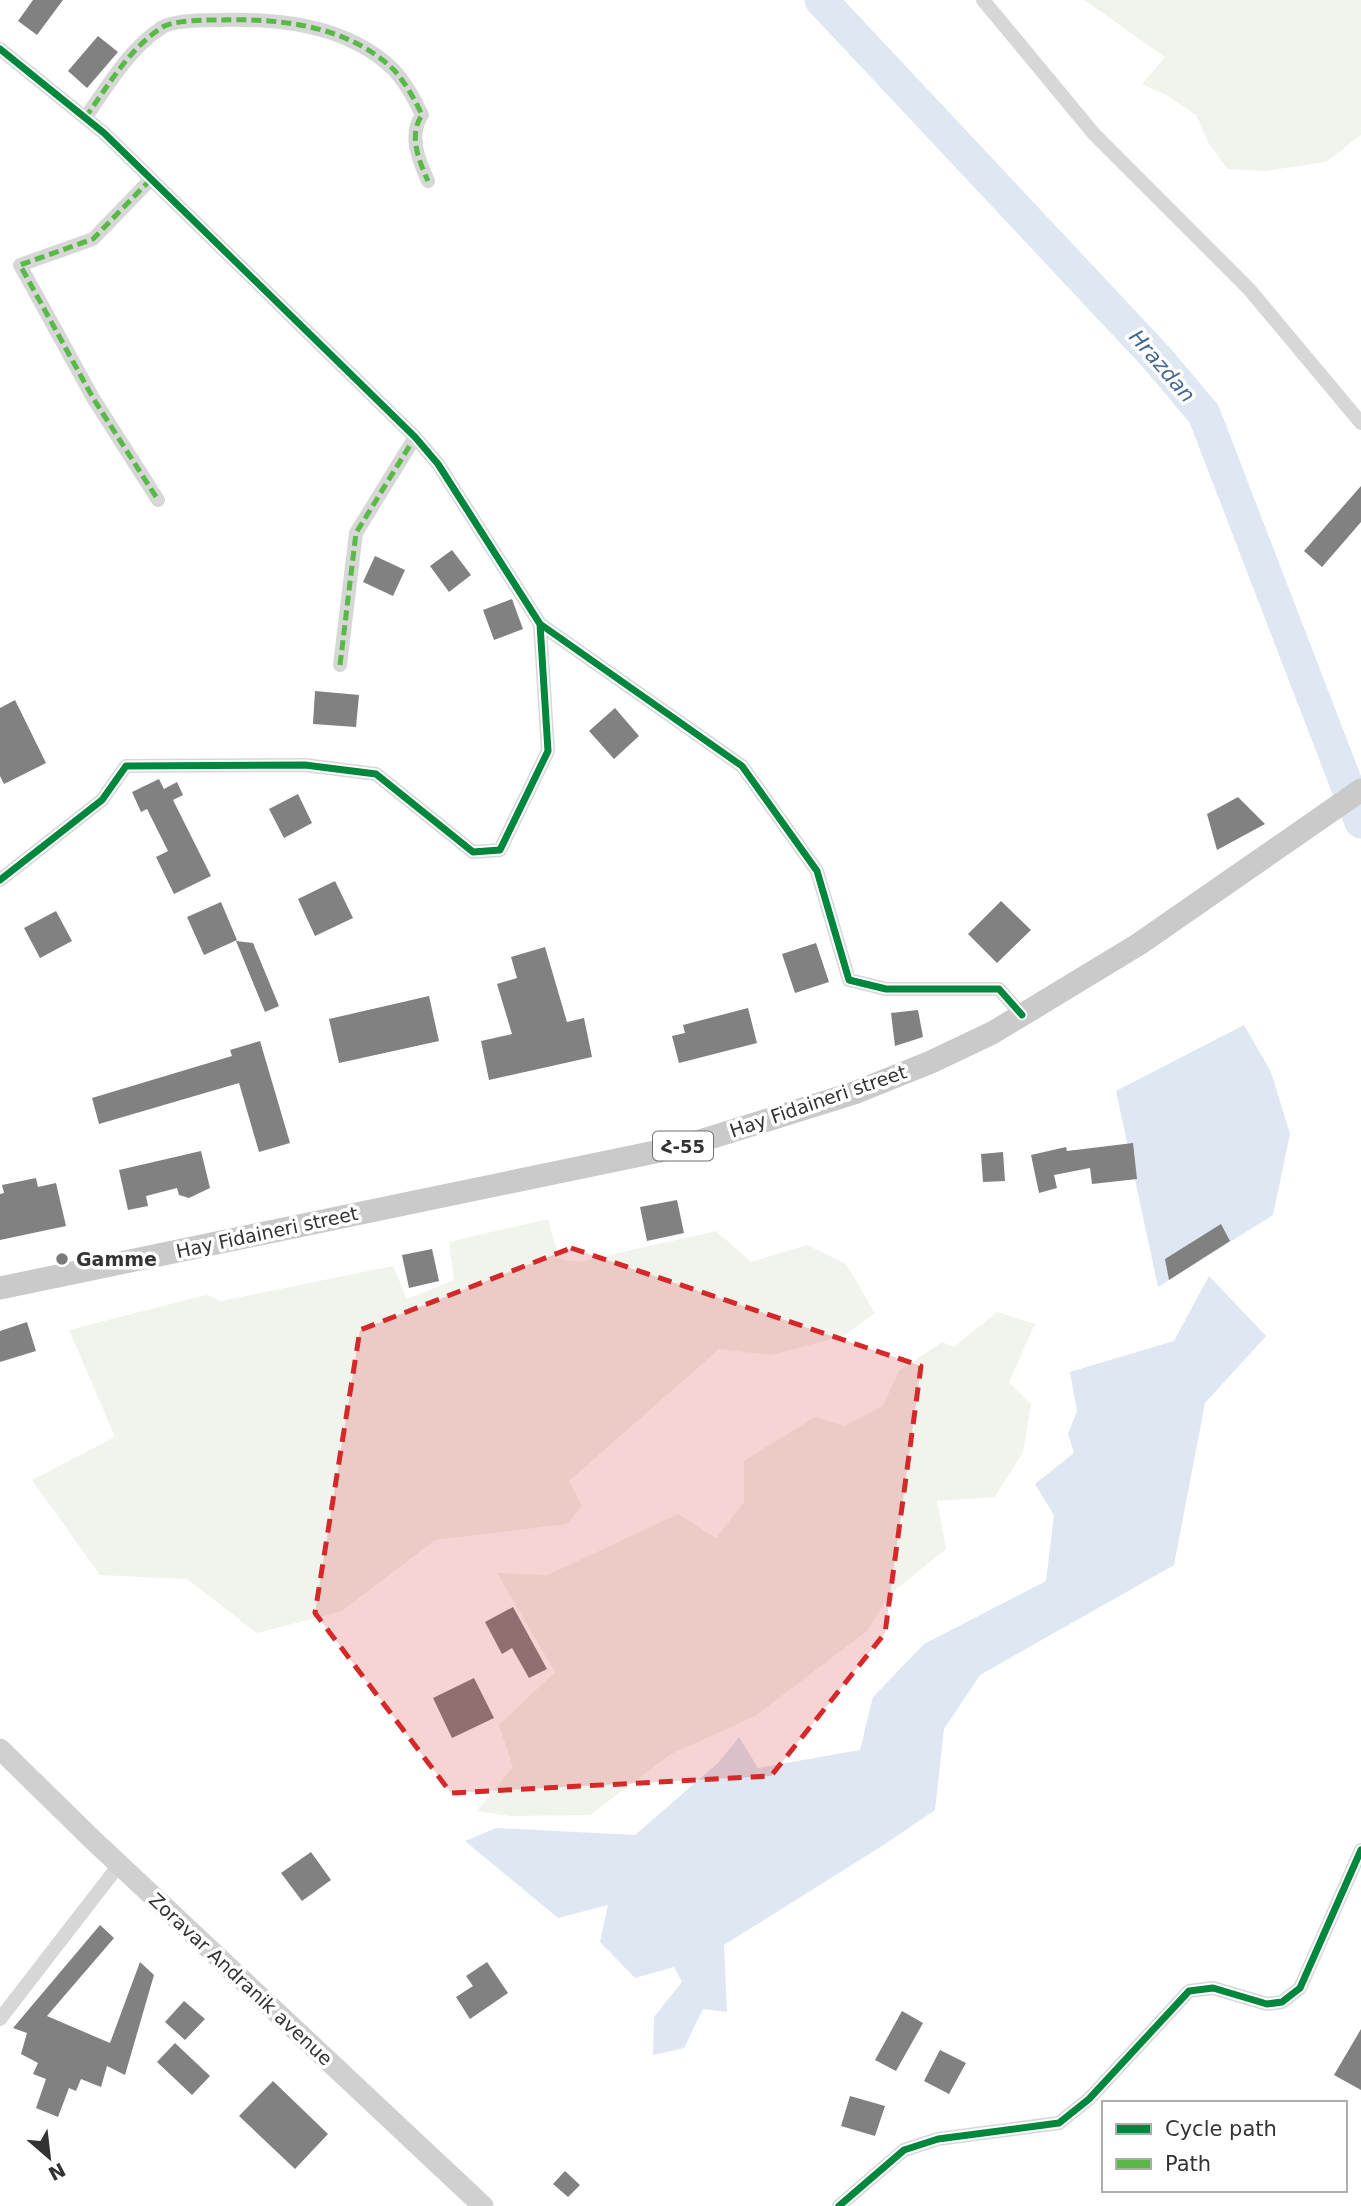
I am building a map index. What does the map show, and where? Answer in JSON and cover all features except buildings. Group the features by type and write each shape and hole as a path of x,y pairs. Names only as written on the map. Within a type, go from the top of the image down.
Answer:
{"main road":[{"name":"Hay Fidaineri street","path":"0,1288 684,1146 854,1093 931,1062 1022,1016 1139,944 1361,790"},
{"name":"Zoravar Andranik avenue","path":"0,1749 483,2206"}],"street":[{"path":"984,0 1094,134 1249,289 1361,423"},
{"path":"85,118 127,58 163,26 224,19 291,22 345,37 370,51 396,71 422,115 416,124 416,143 420,163 428,181"},
{"path":"0,49 104,132 415,437 438,464 540,624 742,766 817,870 849,980 886,989 999,989 1022,1016"},
{"path":"151,178 93,239 20,265 93,398 158,500"},
{"path":"340,665 356,533 415,437"},
{"path":"0,880 102,800 126,766 305,765 376,774 473,852 500,850 548,751 540,624"},
{"path":"839,2206 904,2150 938,2139 1059,2123 1089,2099 1189,1991 1213,1988 1267,2004 1282,2002 1300,1988 1361,1850"},
{"path":"0,2020 120,1865"}],"highlighted area":[{"path":"571,1248 921,1366 885,1633 771,1776 451,1793 315,1613 360,1330"}],"shaded area":[{"path":"1084,0 1361,0 1361,135 1326,162 1265,171 1227,169 1208,142 1196,115 1168,96 1142,84 1165,57"},
{"path":"1244,1025 1271,1072 1290,1134 1273,1215 1158,1287 1116,1091"},
{"path":"548,1219 559,1259 579,1262 716,1231 751,1262 807,1245 846,1264 875,1313 843,1336 771,1355 719,1349 569,1481 582,1506 567,1524 435,1540 342,1611 257,1633 187,1579 100,1575 32,1480 115,1437 69,1330 206,1295 221,1301 393,1266 407,1299 454,1280 449,1242"},
{"path":"1209,1276 1266,1336 1205,1403 1174,1565 980,1675 944,1729 935,1810 724,1945 727,2012 703,2009 684,2048 653,2055 654,2017 682,1982 674,1967 635,1978 600,1942 608,1905 558,1918 465,1841 496,1828 635,1835 718,1763 739,1737 758,1768 860,1750 873,1697 924,1644 1046,1581 1054,1515 1035,1484 1074,1453 1068,1434 1077,1411 1070,1372 1174,1341"},
{"path":"997,1312 1035,1324 1009,1382 1031,1404 1023,1452 995,1497 937,1501 946,1549 889,1595 867,1631 755,1716 671,1754 590,1815 510,1816 477,1811 513,1767 499,1725 555,1672 497,1573 548,1575 678,1514 716,1538 744,1502 744,1461 815,1417 844,1426 883,1406 899,1371 942,1342 954,1347"}],"waterway":[{"name":"Hrazdan","path":"821,0 1156,357 1204,414 1361,822"}],"marked path":[{"path":"85,118 138,47 166,25 205,20 241,20 312,27 356,43 376,55 402,80 422,115 415,139 418,157 428,181"},
{"path":"151,179 93,239 20,265 93,398 158,500"},
{"path":"340,665 356,533 415,437"}],"cycle path":[{"path":"0,49 104,133 415,437 438,464 540,624"},
{"path":"0,880 102,800 126,766 305,765 376,774 473,852 500,850 548,751 540,624 742,766 817,871 849,980 886,989 999,989 1022,1015"},
{"path":"839,2206 904,2150 938,2139 1059,2123 1089,2099 1189,1991 1213,1988 1267,2004 1282,2002 1300,1988 1361,1850"}],"place":[{"name":"Gamme","path":"62,1259"}]}
